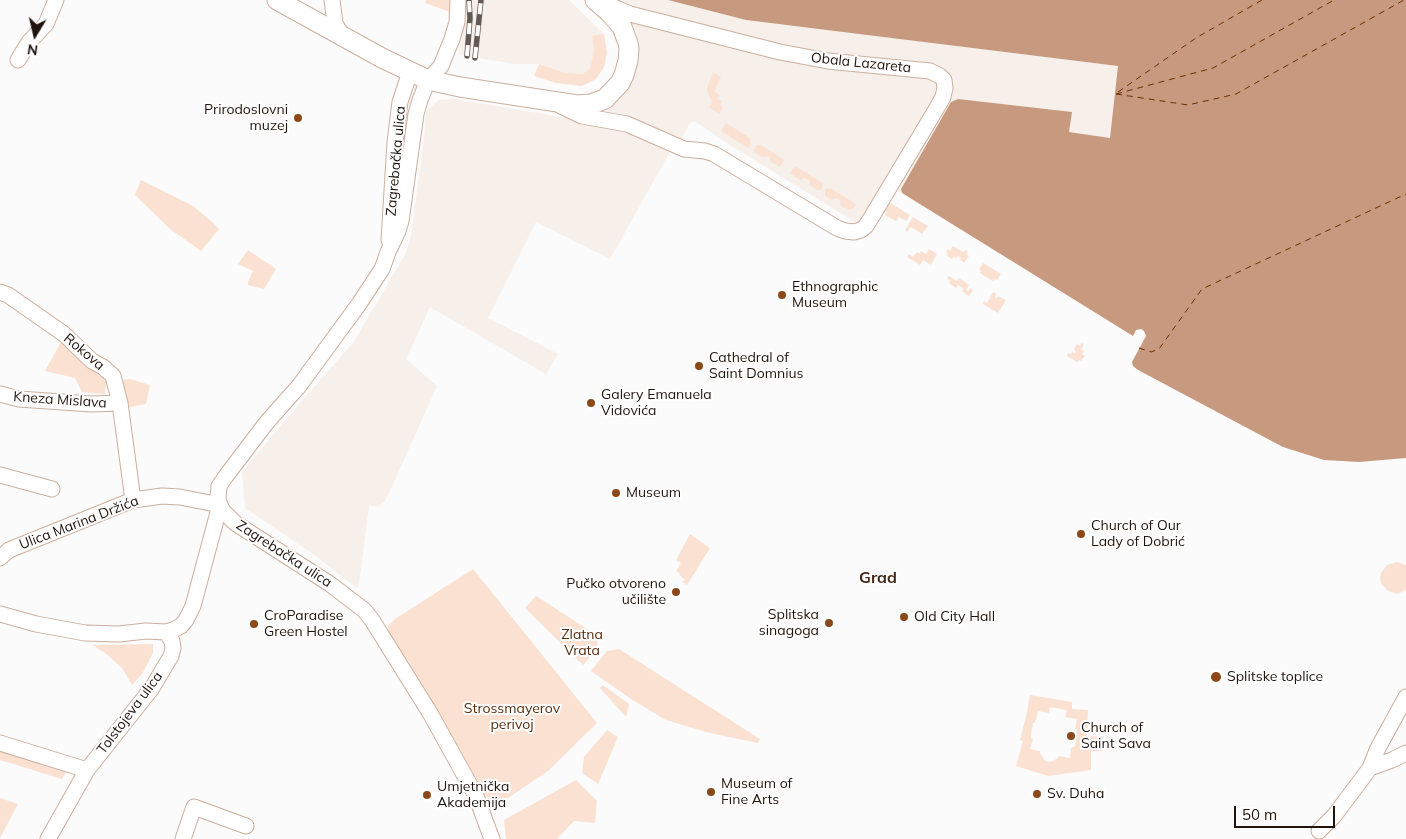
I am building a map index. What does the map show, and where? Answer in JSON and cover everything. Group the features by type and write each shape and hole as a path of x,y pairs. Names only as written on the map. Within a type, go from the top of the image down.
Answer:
{"main road":[{"path":"277,0 428,80 460,87 578,105 591,104 605,99 616,88 624,75 629,56 626,35 617,20 597,0"}],"street":[{"path":"18,60 29,42 46,24 56,0"},
{"path":"332,0 335,23 341,34"},
{"name":"Zagrebačka ulica","path":"458,0 457,22 452,39 441,66 428,80 416,114 401,221 382,270 299,386 267,422 223,480 218,492 220,505 228,518 330,584 364,610 372,620 430,713 476,796 492,839"},
{"name":"Obala Lazareta","path":"554,102 582,116 627,124 684,149 714,154 837,228 850,232 858,231 866,226 943,97 944,80 934,72 828,61 772,50 630,14 597,0"},
{"name":"Zagrebačka ulica","path":"388,252 400,102 410,72"},
{"name":"Rokova","path":"0,292 8,295 64,334 92,361 113,376 120,403 133,500"},
{"name":"Kneza Mislava","path":"0,394 19,400 91,404 120,403"},
{"path":"0,475 52,489"},
{"name":"Ulica Marina Držića","path":"0,558 9,550 133,500 162,496 180,497 220,505"},
{"path":"0,614 36,624 85,633 119,634 173,630 181,626 194,606 220,505"},
{"name":"Tolstojeva ulica","path":"48,839 87,770 152,688 171,656 172,641 166,632"},
{"path":"1319,832 1334,816 1370,768 1378,748 1406,696"},
{"path":"0,743 87,770"},
{"path":"1370,768 1406,753"},
{"path":"183,839 194,807 246,826"}],"shaded area":[{"path":"462,0 569,0 604,34 592,37 594,51 590,68 583,74 565,73 539,64 514,64 467,56 459,54"},
{"path":"616,0 668,0 746,20 1119,66 1111,138 1069,132 1071,112 958,99 951,102 901,189 902,193 894,189 868,230 722,140 695,121 692,122 689,124 677,149 671,150 610,259 536,222 488,318 558,354 546,374 430,307 406,359 437,386 384,502 378,507 369,505 357,588 313,554 245,508 242,472 353,343 406,253 411,235 426,111 439,100 455,99 579,120 609,110 626,92 632,82 638,66 639,52 637,35 631,21"},
{"path":"668,0 1406,0 1406,458 1359,462 1324,460 1283,447 1133,366 1132,362 1146,336 1141,329 1136,330 1133,336 902,193 901,189 951,102 958,99 1072,112 1069,132 1110,138 1118,66 746,20"}],"green space":[{"path":"426,0 451,0 453,13 425,3"},
{"path":"604,34 607,53 604,67 596,79 582,86 556,83 534,76 539,64 565,73 583,74 590,68 594,51 592,36"},
{"path":"713,72 721,77 714,91 719,95 717,99 722,101 720,105 723,107 719,114 709,107 712,101 707,88"},
{"path":"726,123 750,138 751,143 748,148 721,131"},
{"path":"757,145 761,145 784,160 780,167 771,162 768,156 762,157 753,151"},
{"path":"795,166 821,182 823,185 821,190 817,190 810,185 808,179 800,180 790,173"},
{"path":"141,180 193,206 219,229 201,251 170,229 135,195"},
{"path":"827,188 832,189 856,204 853,209 849,210 841,206 840,200 835,198 832,200 825,196"},
{"path":"887,201 910,215 906,221 899,217 896,221 885,215 887,212 882,209"},
{"path":"913,217 928,226 922,234 911,227 907,232 905,230"},
{"path":"953,246 963,252 965,250 968,251 967,254 969,256 964,263 958,256 952,259 947,256 948,253 946,252 948,249 950,251"},
{"path":"929,249 937,254 931,265 923,260 920,265 907,257 909,254 913,257 917,252 919,254 921,251 926,254"},
{"path":"248,250 276,269 264,289 248,285 253,271 238,264"},
{"path":"983,263 1001,274 997,280 993,281 980,273 979,269"},
{"path":"949,276 957,281 959,278 969,285 966,290 969,291 970,288 973,290 969,296 962,291 963,288 958,285 956,288 949,283 950,280 947,279"},
{"path":"993,292 996,294 995,297 997,298 998,296 1006,300 998,313 983,304 984,301 987,303"},
{"path":"62,340 107,376 105,394 82,392 75,378 45,371"},
{"path":"1082,343 1084,344 1081,350 1084,351 1082,354 1085,356 1081,361 1077,362 1067,356 1068,353 1075,353 1074,349 1077,344 1080,346"},
{"path":"130,379 150,385 146,404 126,408 120,380"},
{"path":"690,534 710,548 687,585 682,582 685,580 676,571 681,563 676,560"},
{"path":"1397,562 1406,565 1406,590 1398,594 1388,591 1381,583 1380,578 1387,565"},
{"name":"Strossmayerov perivoj","path":"473,569 597,723 548,771 508,798 492,799 482,795 427,694 389,634 388,626 395,619"},
{"name":"Zlatna Vrata","path":"536,596 598,636 597,649 583,665 525,608"},
{"path":"153,644 153,653 142,674 132,685 122,668 105,653 92,645"},
{"path":"619,649 760,739 758,743 710,733 666,720 631,699 591,671 607,651"},
{"path":"603,685 629,704 626,717 600,688"},
{"path":"1030,695 1072,702 1072,709 1088,710 1087,736 1103,737 1102,751 1091,751 1091,770 1048,776 1016,766 1023,741 1020,740","holes":["1050,707 1067,710 1065,717 1077,719 1075,746 1071,748 1070,758 1059,756 1051,762 1045,761 1040,751 1030,749 1033,739 1031,738 1033,723 1035,723 1038,711 1049,713"]},
{"path":"607,730 618,737 598,784 582,773 584,757"},
{"path":"0,750 67,771 62,779 0,760"},
{"path":"576,780 597,801 595,823 574,821 557,839 506,839 504,820"},
{"path":"0,798 18,804 0,838"}],"ferry route":[{"path":"1118,92 1196,38 1262,0"},
{"path":"1116,94 1213,68 1334,0"},
{"path":"1116,94 1188,105 1236,94 1404,0"},
{"path":"1139,348 1151,352 1159,349 1202,289 1406,194"}],"railway":[{"path":"467,56 470,18 469,0"},
{"path":"475,58 481,0"}],"place":[{"name":"Prirodoslovni muzej","path":"298,118"},
{"name":"Ethnographic Museum","path":"782,295"},
{"name":"Cathedral of Saint Domnius","path":"699,366"},
{"name":"Galery Emanuela Vidovića","path":"591,403"},
{"name":"Museum","path":"616,493"},
{"name":"Church of Our Lady of Dobrić","path":"1081,534"},
{"name":"Pučko otvoreno učilište","path":"676,592"},
{"name":"Old City Hall","path":"904,617"},
{"name":"Splitska sinagoga","path":"829,623"},
{"name":"CroParadise Green Hostel","path":"254,624"},
{"name":"Splitske toplice","path":"1216,677"},
{"name":"Church of Saint Sava","path":"1071,736"},
{"name":"Museum of Fine Arts","path":"711,792"},
{"name":"Sv. Duha","path":"1037,794"},
{"name":"Umjetnička Akademija","path":"427,795"}],"district":[{"name":"Grad","path":"878,578"}]}
